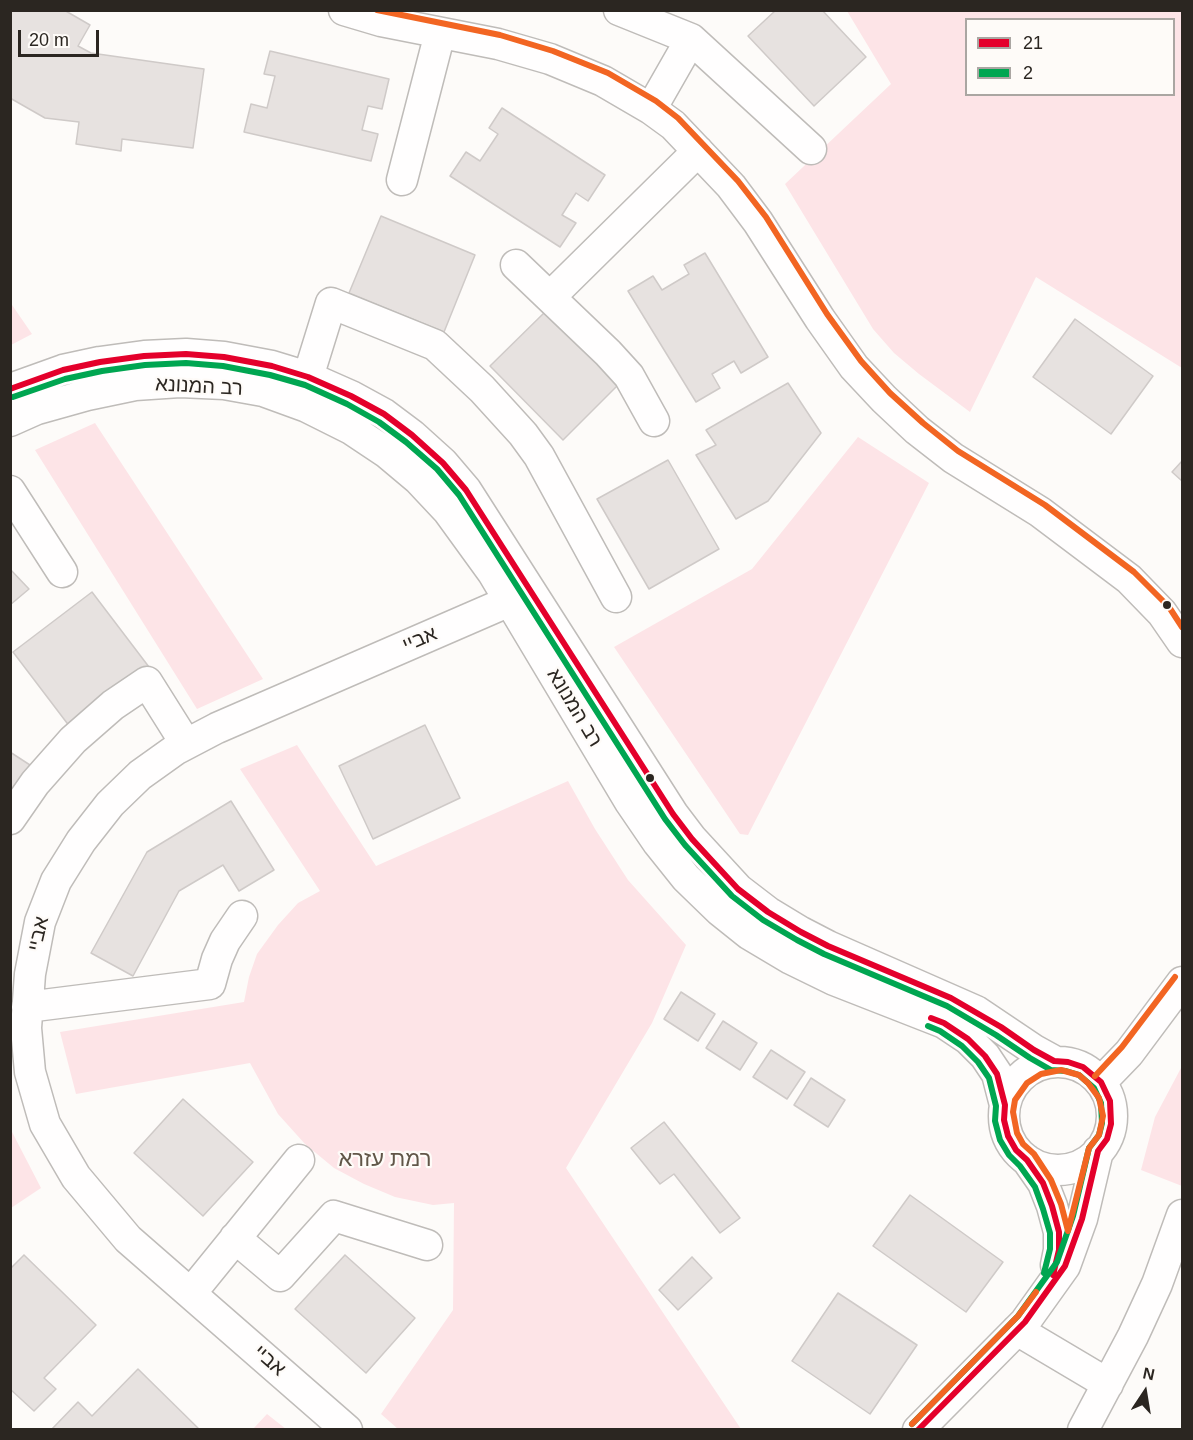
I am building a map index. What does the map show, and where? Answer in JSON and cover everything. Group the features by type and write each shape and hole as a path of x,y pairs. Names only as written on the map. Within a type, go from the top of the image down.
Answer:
{"street":[{"path":"619,10 691,39 811,149"},
{"path":"353,12 381,21 498,44 550,59 603,81 651,109 673,125 731,186 758,222 820,319 854,367 884,399 916,430 953,458 1040,512 1129,579 1162,613 1182,642"},
{"path":"402,180 440,33"},
{"path":"651,109 691,39"},
{"path":"550,297 698,151"},
{"path":"516,265 629,376 654,421"},
{"path":"308,377 332,303 435,345 482,389 523,434 539,456 616,597"},
{"name":"רב המנונא","path":"10,389 63,370 144,356 186,354 224,357 272,366 308,377 384,414 443,463 466,490 630,802 686,878 719,910 749,934 791,958 834,980 944,1023 968,1039 985,1056 997,1074 1005,1104"},
{"name":"רב המנונא","path":"10,421 37,409 87,395 135,385 180,382 224,384 253,390 307,407 351,429 387,453 418,479 448,511 493,573 521,596 673,814 692,839 738,889 768,912 801,932 976,1011 1054,1061"},
{"path":"10,491 62,572"},
{"name":"אביי","path":"347,1430 128,1239 76,1177 45,1124 30,1072 26,1028 27,1007 30,974 40,922 56,881 81,841 110,804 140,775 186,744 228,723 521,596"},
{"path":"10,819 35,783 74,740 113,705 147,682 186,744"},
{"path":"27,1007 210,984 225,941 242,916"},
{"path":"1101,1082 1129,1053 1182,982"},
{"path":"1027,1160 1049,1169 1066,1169 1087,1161 1107,1139 1112,1116 1110,1101 1101,1082 1083,1067 1068,1062 1054,1061 1038,1065 1020,1077 1010,1090 1005,1104 1004,1120 1008,1136 1042,1183 1052,1206 1059,1232 1059,1250 1055,1269 1044,1296"},
{"path":"918,1430 1025,1322 1065,1266 1082,1219 1098,1151"},
{"path":"191,1293 299,1160"},
{"path":"1083,1430 1133,1336 1157,1284 1182,1215"},
{"path":"236,1238 280,1276 334,1216 427,1245"},
{"path":"1017,1330 1108,1384"}],"shaded area":[{"path":"847,11 1182,11 1182,368 1036,277 970,412 894,353 873,329 785,184 891,84"},
{"path":"10,302 32,334 11,345 10,345"},
{"path":"95,423 263,679 197,709 35,450"},
{"path":"858,437 929,483 748,835 740,834 614,647 752,569"},
{"path":"297,745 376,866 568,781 628,880 686,945 652,1023 566,1168 741,1429 398,1429 381,1414 453,1310 454,1203 433,1205 395,1197 334,1168 305,1144 278,1114 250,1063 76,1094 60,1032 244,1002 257,954 278,925 298,903 320,891 240,769"},
{"path":"1181,1068 1182,1186 1141,1170 1155,1117"},
{"path":"11,1130 41,1188 10,1208"},
{"path":"267,1414 286,1429 253,1429"}],"building":[{"path":"10,10 64,10 90,25 78,46 91,53 204,69 193,148 122,139 121,151 76,144 79,122 45,118 10,98"},
{"path":"776,10 822,10 866,57 814,106 748,36"},
{"path":"270,51 389,79 382,109 368,106 362,130 378,134 371,161 244,132 251,104 267,108 275,76 264,74"},
{"path":"502,108 605,175 588,201 576,193 562,215 576,223 560,247 450,176 466,152 480,161 498,134 489,128"},
{"path":"381,216 475,255 444,332 349,293"},
{"path":"705,253 768,357 741,373 734,361 712,374 720,388 696,402 628,291 653,276 662,290 689,274 684,265"},
{"path":"547,310 620,383 563,440 490,366"},
{"path":"1075,319 1153,376 1111,434 1033,377"},
{"path":"788,383 821,433 768,501 736,519 696,455 716,445 706,430"},
{"path":"668,460 719,549 649,589 597,499"},
{"path":"1182,461 1182,481 1172,472"},
{"path":"10,569 29,589 10,605"},
{"path":"92,592 149,667 70,727 13,652"},
{"path":"425,725 460,798 373,839 339,766"},
{"path":"10,752 30,765 10,795"},
{"path":"231,801 274,870 239,891 223,865 179,891 133,976 91,953 147,852"},
{"path":"681,992 715,1014 698,1041 664,1019"},
{"path":"723,1021 757,1043 740,1070 706,1048"},
{"path":"771,1050 805,1072 787,1099 753,1077"},
{"path":"811,1078 845,1100 828,1127 794,1105"},
{"path":"183,1099 253,1162 203,1216 134,1153"},
{"path":"664,1122 740,1218 720,1233 674,1174 660,1184 631,1148"},
{"path":"910,1195 1003,1262 966,1312 873,1246"},
{"path":"24,1255 96,1325 44,1378 56,1389 34,1411 10,1389 10,1269"},
{"path":"345,1255 415,1318 366,1373 295,1309"},
{"path":"692,1257 712,1278 678,1310 659,1290"},
{"path":"838,1293 917,1345 870,1414 792,1361"},
{"path":"138,1369 200,1430 51,1430 78,1402 92,1416"}],"transit line":[{"path":"377,10 500,35 553,51 608,73 656,101 678,118 738,181 766,217 827,314 861,361 890,393 958,451 1045,505 1134,572 1169,607 1182,627"},
{"name":"21","path":"10,389 63,370 100,362 144,356 186,354 224,357 272,366 308,377 384,414 443,463 466,490 673,814 692,839 738,889 768,912 801,932 828,946 951,998 1001,1027 1034,1050 1054,1061 1068,1062 1083,1067 1101,1082 1110,1101 1111,1124 1107,1139 1098,1151 1082,1219 1065,1266 1025,1322 918,1430"},
{"name":"2","path":"13,397 65,379 102,371 145,365 186,363 223,366 270,375 305,385 379,422 437,469 459,495 665,819 685,845 732,896 763,920 797,940 824,954 947,1006 1051,1070 1079,1075 1094,1088 1101,1103 1102,1123 1099,1135 1089,1148 1073,1216 1057,1262 1018,1316 912,1424"},
{"path":"1095,1076 1122,1047 1175,977"},
{"name":"21","path":"931,1018 944,1023 968,1039 985,1056 997,1074 1005,1105 1004,1120 1008,1136 1016,1150 1027,1160 1043,1183 1052,1206 1059,1232 1059,1250 1053,1275"},
{"name":"2","path":"928,1026 962,1046 978,1062 989,1078 996,1106 995,1121 1000,1140 1035,1187 1050,1233 1050,1249 1044,1273"},
{"path":"1061,1070 1079,1075 1088,1083 1099,1098 1103,1116 1099,1135 1089,1148 1068,1231 1061,1204 1051,1180 1034,1154 1023,1144 1017,1133 1013,1112 1015,1100 1027,1083 1041,1074 1061,1070"},
{"path":"912,1424 1018,1316 1036,1292"}],"district":[{"name":"רמת עזרא","path":"385,1160"}]}
